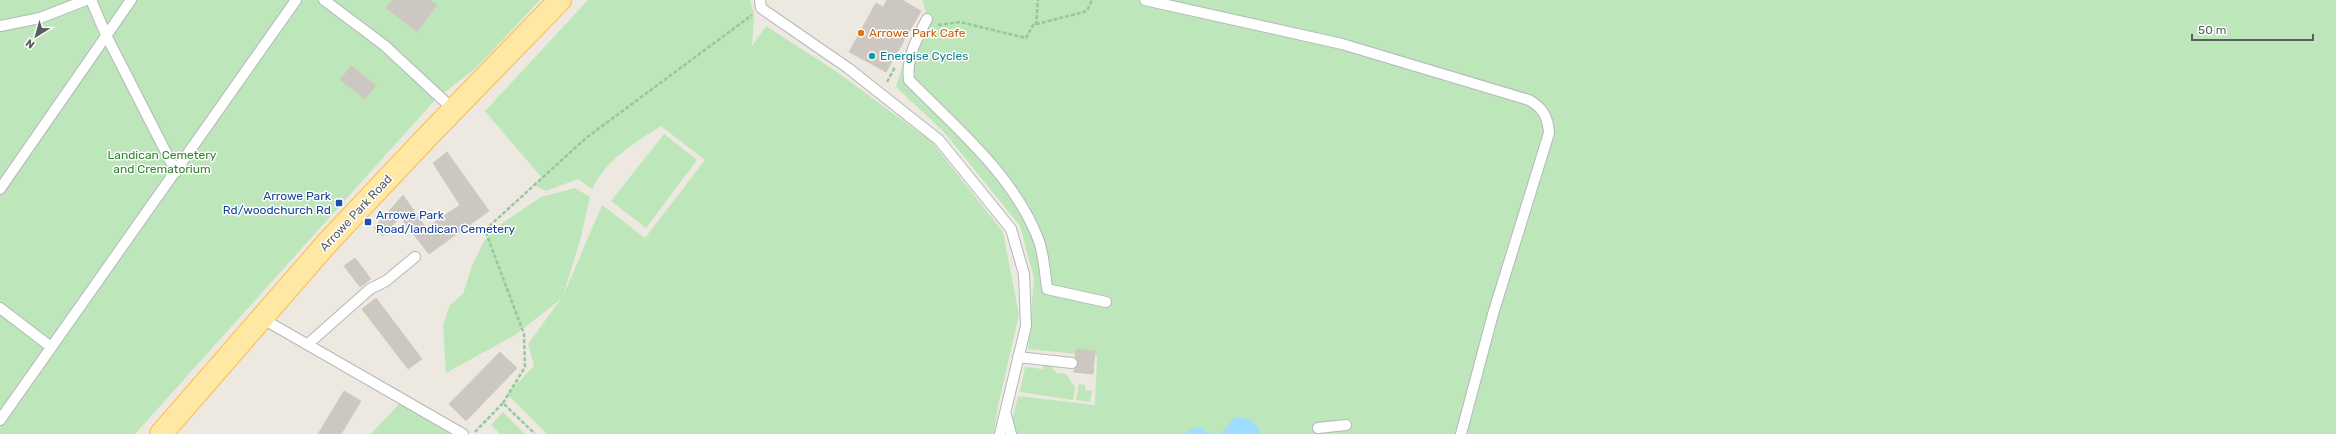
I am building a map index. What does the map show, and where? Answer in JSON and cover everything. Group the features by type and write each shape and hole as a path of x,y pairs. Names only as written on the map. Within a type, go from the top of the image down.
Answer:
{"main road":[{"name":"Arrowe Park Road","path":"160,434 263,319 328,242 560,0"}],"lane":[{"path":"0,26 40,18 86,0"},
{"path":"91,0 106,35 176,172"},
{"path":"0,189 131,0"},
{"path":"0,420 296,0"},
{"path":"324,0 384,44 454,110"},
{"path":"1145,0 1342,44 1529,100 1539,106 1549,123 1549,133 1493,314 1461,434"},
{"path":"761,4 848,68 939,140 1011,229 1024,274 1026,326 1006,415 1000,434"},
{"path":"925,23 911,54 907,69 909,80 968,138 1019,201 1039,241 1047,289 1106,302"},
{"path":"308,344 370,289 391,277 415,257"},
{"path":"0,308 51,347"},
{"path":"263,319 463,434"},
{"path":"1018,357 1072,363"},
{"path":"1006,415 1011,434"},
{"path":"1318,428 1346,425"}],"path":[{"path":"1036,25 1038,0"},
{"path":"925,23 960,22 1026,38 1033,26 1087,11 1092,0"},
{"path":"473,434 503,403 525,367 524,334 485,230 586,138 761,4"},
{"path":"880,93 899,62"},
{"path":"503,403 535,434"}],"green space":[{"name":"Landican Cemetery and Crematorium","path":"0,0 540,0 477,67 435,100 135,434 0,434"},
{"path":"588,0 750,0 754,13 752,46 766,26 837,72 932,142 1003,232 1019,315 998,406 994,434 547,434 507,394 534,366 528,344 561,299 515,335 446,373 443,325 450,305 463,294 472,266 484,241 498,226 541,197 575,188 590,197 580,241 563,296 602,205 645,238 705,160 661,126 613,160 598,178 592,189 578,179 546,191 536,186 541,177 485,111"},
{"path":"922,0 2336,0 2336,434 1016,434 1012,420 1018,396 1095,405 1097,356 1028,349 1034,278 1020,226 944,132 896,87 908,48 926,12"},
{"path":"664,134 697,160 646,228 611,201"},
{"path":"1044,363 1053,364 1052,369 1057,373 1066,374 1075,387 1073,400 1020,392 1025,367 1043,369"},
{"path":"1079,384 1085,385 1085,390 1092,391 1090,402 1076,400"},
{"path":"401,402 433,419 450,434 371,434"},
{"path":"503,412 525,434 500,434 491,425"}],"water":[{"path":"1235,417 1247,419 1255,423 1258,426 1260,434 1221,434"},
{"path":"1201,428 1211,434 1184,434 1191,429"}],"building":[{"path":"392,0 429,0 437,5 417,32 386,8"},
{"path":"887,0 902,0 921,11 886,72 849,52 876,3 883,7"},
{"path":"351,66 376,85 365,99 340,80"},
{"path":"447,152 489,211 429,254 400,217 383,236 374,228 403,195 426,228 460,205 433,163"},
{"path":"355,258 371,279 360,287 344,266"},
{"path":"376,298 422,359 408,369 362,309"},
{"path":"1076,349 1095,351 1093,374 1073,372 1078,363 1075,357"},
{"path":"500,352 517,368 466,421 449,404"},
{"path":"344,391 361,401 341,434 318,434"}],"place":[{"name":"Arrowe Park Cafe","path":"861,33"},
{"name":"Energise Cycles","path":"872,56"},
{"name":"Arrowe Park Rd/woodchurch Rd","path":"339,203"},
{"name":"Arrowe Park Road/landican Cemetery","path":"368,222"}]}
